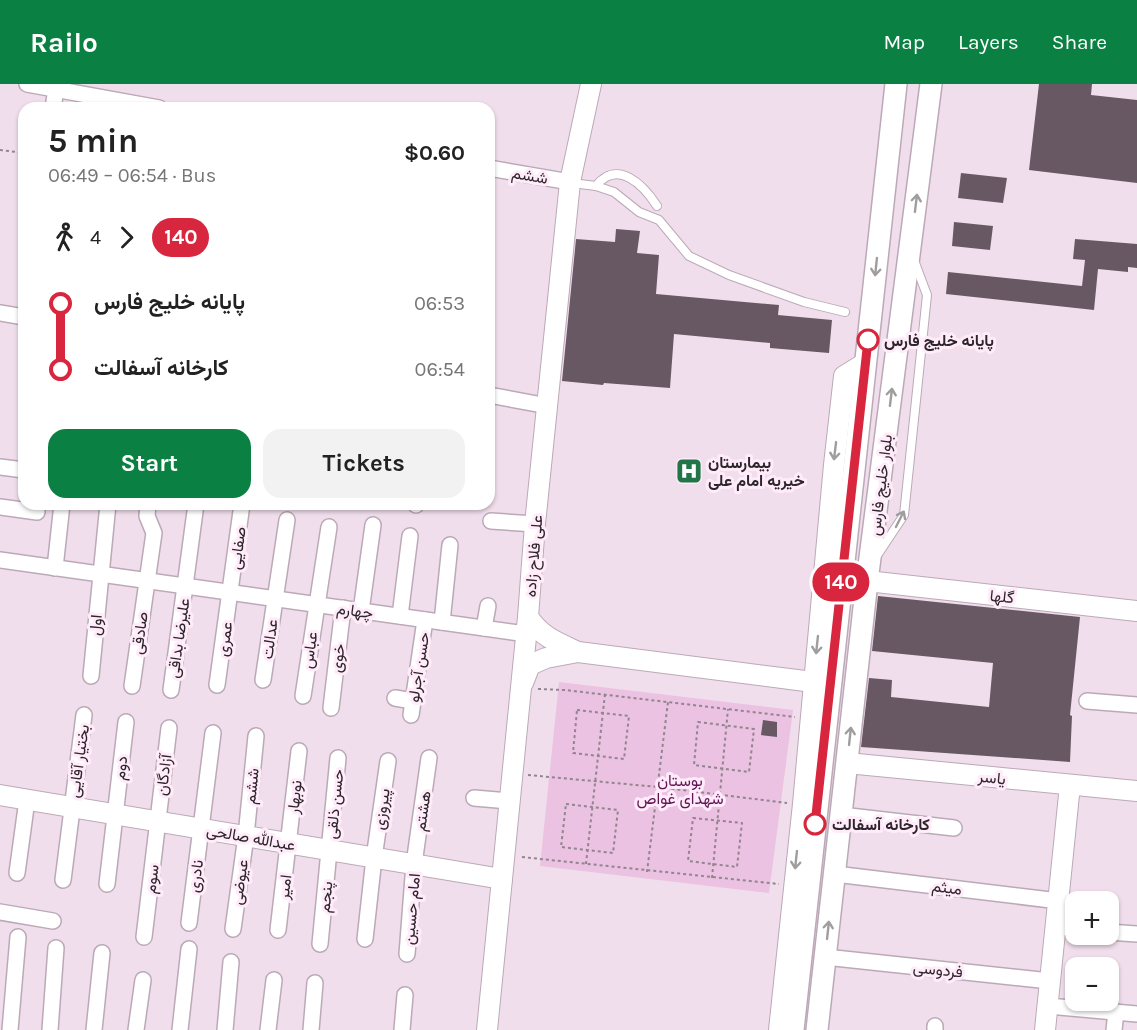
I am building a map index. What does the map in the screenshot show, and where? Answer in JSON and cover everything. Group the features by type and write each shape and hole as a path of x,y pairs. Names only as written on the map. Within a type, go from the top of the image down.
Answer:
{"main road":[{"name":"بلوار خلیج فارس","path":"793,1030 896,84"},
{"name":"بلوار خلیج فارس","path":"817,1030 868,575 931,84"}],"street":[{"path":"27,84 56,89 101,102"},
{"name":"علی فلاح زاده","path":"487,1030 570,182 591,84"},
{"path":"54,102 56,89"},
{"name":"ششم","path":"495,169 570,182"},
{"path":"0,313 18,316"},
{"path":"779,1030 844,376 866,363"},
{"path":"495,396 548,406"},
{"path":"0,467 18,469"},
{"path":"0,507 18,509"},
{"path":"22,510 37,512"},
{"path":"56,568 62,510"},
{"name":"اول","path":"91,676 107,510"},
{"name":"صادقی","path":"132,686 154,532 147,516 148,510"},
{"path":"185,586 195,510"},
{"name":"صفایی","path":"231,592 241,510"},
{"name":"عدالت","path":"262,680 287,520"},
{"path":"491,521 535,524"},
{"path":"361,611 373,525"},
{"name":"عباس","path":"303,696 329,527"},
{"path":"400,616 410,536"},
{"path":"442,622 450,545"},
{"name":"چهارم","path":"0,560 484,628 527,625"},
{"name":"گلها","path":"868,575 1137,611"},
{"name":"علیرضا بداقی","path":"171,690 185,586"},
{"name":"عمری","path":"218,685 231,592"},
{"path":"484,628 488,606"},
{"name":"خوی","path":"331,708 343,608"},
{"name":"حسن آجرلو","path":"396,698 412,708 425,620"},
{"path":"527,625 551,640 578,652 813,682"},
{"path":"520,689 530,665 546,658 578,652"},
{"path":"1087,701 1137,705"},
{"name":"بختیار آقایی","path":"63,880 84,715"},
{"name":"دوم","path":"107,884 126,722"},
{"name":"آزادگان","path":"158,821 169,728"},
{"name":"نادری","path":"189,922 213,733"},
{"name":"ششم","path":"246,836 256,736"},
{"name":"نوبهار","path":"289,843 299,751"},
{"name":"حسن ذلقی","path":"329,850 338,758"},
{"name":"هشتم","path":"414,864 429,758"},
{"name":"پیروزی","path":"365,939 388,760"},
{"name":"یاسر","path":"847,763 1137,791"},
{"path":"1065,923 1059,901 1070,785"},
{"name":"عبدالله صالحی","path":"0,795 502,879"},
{"path":"474,798 509,801"},
{"path":"17,873 27,800"},
{"path":"841,815 954,828"},
{"name":"سوم","path":"144,937 158,821"},
{"name":"عیوضی","path":"233,929 246,836"},
{"name":"امیر","path":"278,930 289,843"},
{"name":"پنجم","path":"320,944 329,850"},
{"name":"امام حسین","path":"407,954 414,864"},
{"name":"میثم","path":"835,874 1059,901"},
{"path":"0,912 52,921"},
{"path":"1045,1030 1050,981 1065,930"},
{"path":"1119,933 1137,934"},
{"path":"10,1030 18,937"},
{"path":"50,1030 56,948"},
{"path":"180,1030 189,949"},
{"path":"94,1030 102,953"},
{"name":"فردوسی","path":"825,957 1050,981"},
{"path":"225,1030 231,962"},
{"path":"136,1030 143,980"},
{"path":"268,1030 274,980"},
{"path":"311,1030 315,983"},
{"path":"402,1030 405,995"},
{"path":"1048,1006 1137,1014"},
{"path":"1114,1030 1116,1012"}],"lane":[{"path":"596,186 603,176 622,175 642,186 657,206"},
{"path":"570,182 596,186 614,192 639,212 659,220 689,256 729,274 804,302 845,312"}],"path":[{"path":"0,150 18,152"},
{"path":"520,689 605,694 809,719"},
{"path":"586,864 605,694"},
{"path":"647,872 668,702"},
{"path":"712,878 728,709"},
{"path":"577,710 629,716 624,759 598,756 573,753 577,710"},
{"path":"698,722 754,729 749,772 722,769 694,765 698,722"},
{"path":"512,775 595,780 773,802"},
{"path":"566,804 618,810 613,853 588,850 561,847 566,804"},
{"path":"693,818 742,823 737,867 713,864 688,861 693,818"},
{"path":"504,856 794,885"}],"green space":[{"name":"بوستان شهدای غواص","path":"559,682 793,710 769,893 540,866"}],"building":[{"path":"1039,84 1092,84 1091,95 1137,100 1137,183 1029,170"},
{"path":"961,173 1007,178 1003,203 958,198"},
{"path":"954,222 993,226 990,250 952,246"},
{"path":"616,229 640,231 637,253 659,255 656,294 779,305 778,315 832,320 829,353 770,348 770,343 674,334 670,388 562,381 576,239 615,242"},
{"path":"1075,239 1137,244 1137,268 1128,267 1128,272 1098,269 1094,310 946,294 948,272 1082,286 1085,260 1073,259"},
{"path":"878,596 1080,617 1070,715 1072,716 1070,762 861,747 869,678 892,680 891,697 989,707 993,663 872,651"},
{"path":"763,720 777,722 777,737 761,735"}],"bus line":[{"name":"140","path":"815,824 868,340"}],"place":[{"name":"پایانه خلیج فارس","path":"868,340"},
{"name":"بیمارستان خیریه امام علی","path":"689,471"},
{"name":"کارخانه آسفالت","path":"815,824"}]}
